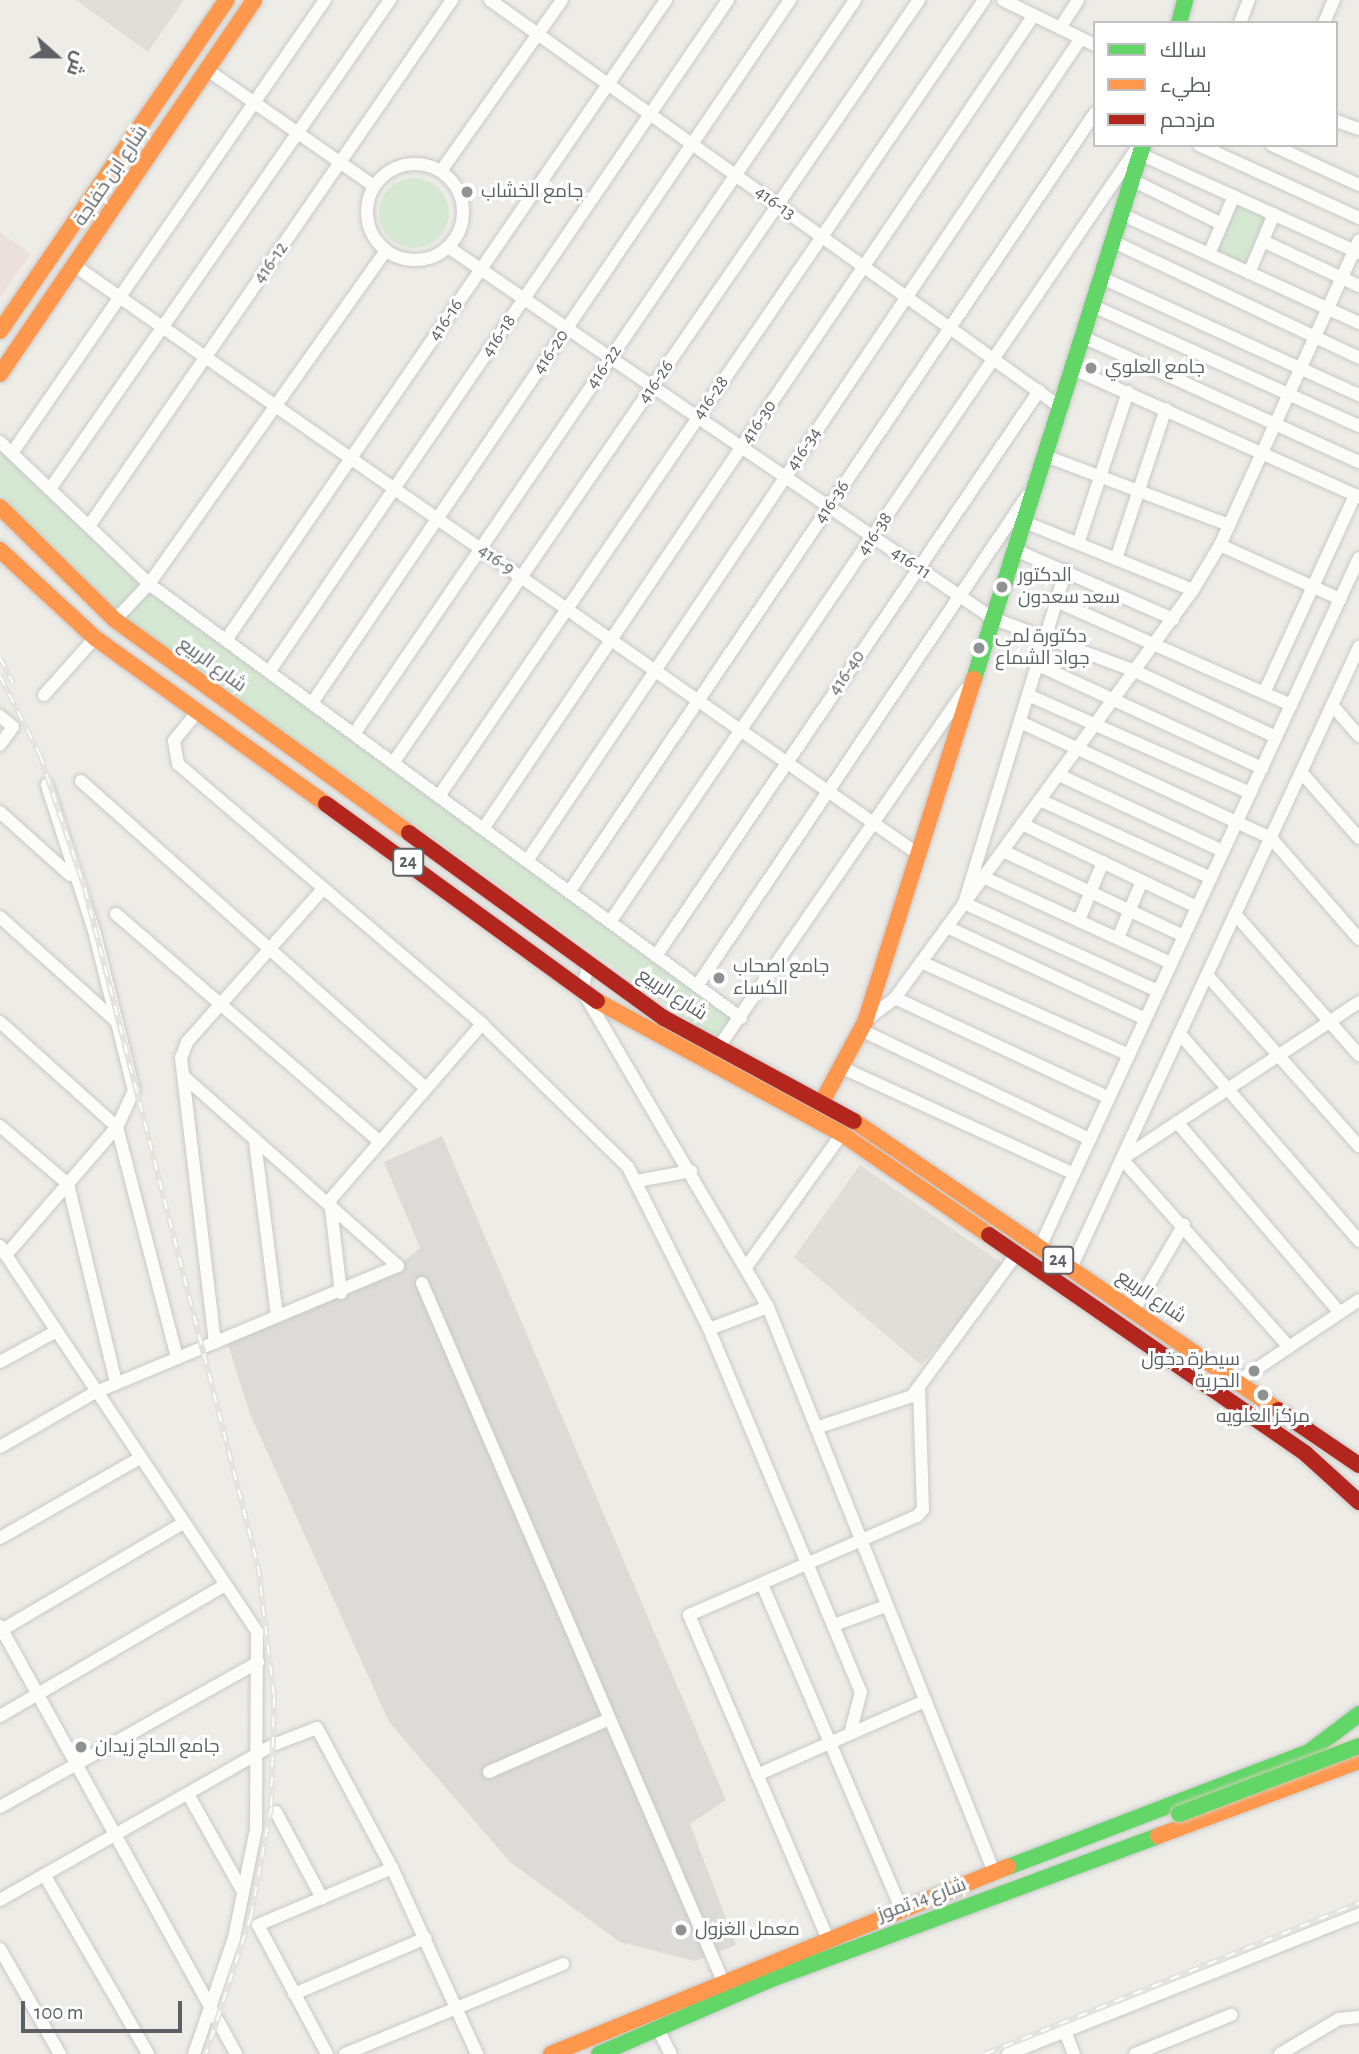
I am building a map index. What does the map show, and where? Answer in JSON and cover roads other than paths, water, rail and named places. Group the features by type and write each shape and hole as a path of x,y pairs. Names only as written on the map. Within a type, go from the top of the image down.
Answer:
{"main road":[{"name":"شارع ابن خفاجة","path":"0,331 227,0"},
{"name":"شارع ابن خفاجة","path":"0,374 209,71 254,0"},
{"path":"1180,21 1185,0"},
{"path":"823,1100 845,1069 863,1026 1141,148"},
{"name":"شارع الربيع","path":"0,507 115,621 664,1018 823,1100 1240,1380 1359,1465"},
{"name":"24","path":"0,550 95,638 639,1030 842,1134 1306,1454 1359,1502"},
{"path":"1140,1315 1182,1356 1359,1483"},
{"name":"شارع 14 تموز","path":"551,2054 722,1979 827,1937 1309,1752 1359,1714"},
{"path":"922,1901 983,1891 1359,1746"},
{"name":"شارع 14 تموز","path":"599,2054 657,2027 1359,1760"},
{"path":"1255,1773 1254,1788 1263,1796"}],"street":[{"path":"12,453 325,0"},
{"path":"50,489 390,0"},
{"name":"416-12","path":"89,526 453,0"},
{"name":"416-13","path":"490,0 1059,406"},
{"path":"441,171 562,0"},
{"name":"416-16","path":"226,640 666,0"},
{"name":"416-18","path":"269,672 728,0"},
{"name":"416-20","path":"312,703 790,0"},
{"name":"416-22","path":"354,734 855,0"},
{"name":"416-26","path":"393,763 919,0"},
{"name":"416-28","path":"439,796 984,0"},
{"path":"1003,0 1093,44"},
{"path":"1060,28 1078,0"},
{"path":"1241,21 1250,0"},
{"path":"1325,21 1334,0"},
{"name":"416-30","path":"483,829 1034,15"},
{"name":"416-34","path":"527,861 1081,38"},
{"path":"209,71 374,186"},
{"name":"416-36","path":"569,892 1093,116"},
{"path":"1338,122 1359,129"},
{"path":"1203,147 1359,218"},
{"path":"1276,147 1359,185"},
{"path":"1090,1139 863,1026 895,998 1193,590 1220,545 1357,248 1234,196 1141,148"},
{"name":"416-38","path":"610,922 1141,148"},
{"path":"412,163 441,171 463,208 448,247 411,261 386,251 369,228 374,186 412,163"},
{"path":"1132,180 1222,224"},
{"path":"1209,254 1234,196"},
{"path":"1121,214 1359,323"},
{"path":"1250,273 1274,214"},
{"path":"1112,241 1359,358"},
{"path":"1262,241 1359,286"},
{"name":"416-11","path":"448,247 992,618 1047,635 1135,671 1276,737"},
{"path":"115,621 149,583 386,251"},
{"name":"416-9","path":"75,266 918,854"},
{"path":"1100,277 1359,395"},
{"path":"1091,305 1359,426"},
{"path":"1081,337 1359,462"},
{"path":"1071,368 1357,496 1264,693"},
{"name":"416-40","path":"656,956 1039,391"},
{"path":"1079,541 1128,392"},
{"path":"1116,556 1166,409"},
{"path":"0,442 149,583 741,1018"},
{"path":"1043,455 1140,488 1229,525"},
{"path":"697,986 1033,487"},
{"path":"1022,521 1079,541 1193,590"},
{"path":"1220,545 1340,599"},
{"path":"1013,549 1173,619"},
{"path":"1040,1247 1340,599 1355,576 1359,558"},
{"path":"964,903 1066,570"},
{"path":"1058,602 1291,705"},
{"path":"44,695 95,638"},
{"path":"1071,1268 1359,649"},
{"path":"1038,665 1262,768"},
{"path":"718,1048 970,684"},
{"path":"1028,695 1250,793"},
{"path":"1332,705 1359,736"},
{"path":"198,711 174,741 178,764 322,890 482,1024 620,1157 637,1181 709,1329 861,1692 850,1734"},
{"path":"0,716 13,727 0,745"},
{"path":"1020,722 1271,838 1359,939"},
{"path":"1301,772 1359,838"},
{"path":"1059,775 1223,852"},
{"path":"81,781 426,1088"},
{"path":"0,1271 6,1255 117,1127 134,1091 117,1022 71,876 47,785"},
{"path":"1040,800 1211,878"},
{"path":"0,812 71,876"},
{"path":"1023,824 1197,907"},
{"path":"1003,850 1184,936"},
{"path":"1079,920 1103,862"},
{"path":"984,877 1171,963"},
{"path":"1118,938 1142,881"},
{"path":"215,1343 184,1077 187,1042 322,890"},
{"path":"964,903 1158,991"},
{"path":"116,914 379,1140"},
{"path":"1235,915 1359,1055"},
{"path":"0,917 117,1022"},
{"path":"947,927 1146,1019"},
{"path":"921,962 1129,1055"},
{"path":"589,963 582,990 747,1266 768,1307 859,1541 994,1872"},
{"path":"1207,975 1359,1146"},
{"path":"895,998 1109,1098"},
{"path":"1122,1159 1359,1002"},
{"path":"0,1022 117,1127 177,1358"},
{"path":"341,1293 330,1200 379,1140 482,1024"},
{"path":"1180,1034 1225,1091 1359,1241"},
{"path":"845,1069 1073,1174"},
{"path":"0,1447 116,1382 341,1293 398,1266 330,1200 256,1142 184,1077"},
{"path":"1177,1122 1340,1313"},
{"path":"0,1126 68,1184 116,1382"},
{"path":"747,1266 842,1134"},
{"path":"256,1142 277,1317"},
{"path":"1122,1159 1184,1224 1289,1347"},
{"path":"637,1181 691,1171"},
{"path":"1140,1315 1184,1224"},
{"path":"6,1255 94,1393 257,1632 256,1829 243,1892 194,2054"},
{"path":"816,1428 899,1404 919,1388 1016,1255"},
{"path":"422,1283 722,1979"},
{"path":"1240,1380 1359,1300"},
{"path":"709,1329 768,1307"},
{"path":"0,1362 55,1332"},
{"path":"827,1937 689,1615 859,1541 923,1509 919,1388"},
{"path":"0,1538 138,1459"},
{"path":"183,1523 1,1629 117,1833 236,2054"},
{"path":"762,1584 901,1909"},
{"path":"0,1716 225,1585"},
{"path":"834,1625 886,1606"},
{"path":"0,1807 258,1662"},
{"path":"757,1774 925,1701"},
{"path":"489,1772 609,1719"},
{"path":"0,1900 257,1756 317,1728 392,1868 477,2054"},
{"path":"188,1794 243,1892"},
{"path":"276,1812 322,1898"},
{"path":"327,2054 258,1925 392,1868"},
{"path":"46,1876 148,2054"},
{"path":"1008,2054 1359,1914"},
{"path":"294,1994 426,1938"},
{"path":"0,1949 60,2054"},
{"path":"345,2054 563,1964"},
{"path":"1135,2054 1231,2015"},
{"path":"1280,2054 1339,2019 1359,2017"},
{"path":"657,2027 671,2054"},
{"path":"1065,2031 1074,2054"}],"railway":[{"path":"0,658 13,683"},
{"path":"0,676 40,755 85,889 258,1566 274,1697 271,1808 251,1916 206,2054"},
{"path":"985,2054 1359,1903"}],"place":[{"name":"جامع الخشاب","path":"467,192"},
{"name":"جامع العلوي","path":"1091,368"},
{"name":"الدكتور سعد سعدون","path":"1002,587"},
{"name":"دكتورة لمى جواد الشماع","path":"979,648"},
{"name":"جامع اصحاب الکساء","path":"719,978"},
{"name":"سيطرة دخول الحرية","path":"1254,1371"},
{"name":"مركز العلويه","path":"1263,1395"},
{"name":"جامع الحاج زيدان","path":"81,1747"},
{"name":"معمل الغزول","path":"681,1930"}]}
